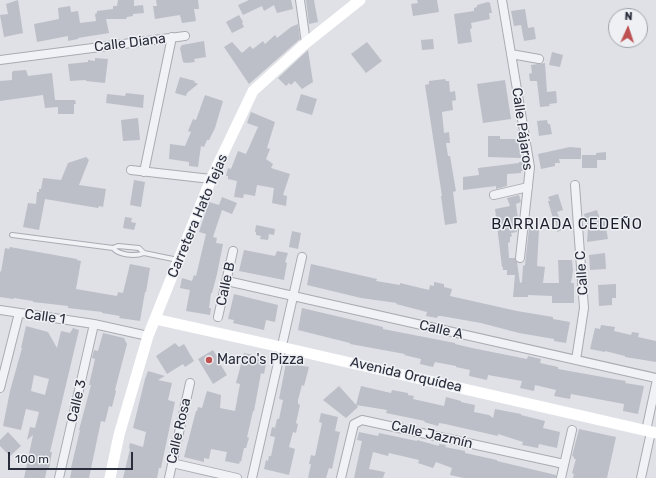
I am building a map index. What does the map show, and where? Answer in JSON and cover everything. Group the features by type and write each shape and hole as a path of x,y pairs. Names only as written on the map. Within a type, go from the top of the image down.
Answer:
{"street":[{"path":"300,0 306,43"},
{"name":"Carretera Hato Tejas","path":"110,478 119,435 148,336 211,179 253,91 306,43 360,0"},
{"name":"Calle Pájaros","path":"502,0 530,167 520,258"},
{"path":"172,37 185,36"},
{"name":"Calle Diana","path":"0,60 172,37 144,172"},
{"path":"511,54 539,59"},
{"path":"131,170 211,179"},
{"name":"Calle C","path":"575,185 584,308 576,360"},
{"path":"494,195 528,187"},
{"name":"Calle B","path":"218,318 233,251"},
{"path":"252,478 302,257"},
{"name":"Calle A","path":"227,281 656,378"},
{"path":"0,310 18,313"},
{"name":"Calle 1","path":"0,388 18,313 94,324 148,336"},
{"name":"Avenida Orquídea","path":"155,319 651,432"},
{"name":"Calle 3","path":"59,478 94,324"},
{"name":"Calle Rosa","path":"169,478 190,383"},
{"path":"641,478 651,432 656,384"},
{"name":"Calle Jazmín","path":"341,478 354,424 362,420 564,464"},
{"path":"561,478 572,430"},
{"path":"172,464 237,478"}],"lane":[{"path":"12,235 113,248 118,246 139,248 144,253 179,260"},
{"path":"113,248 116,252 126,254 139,256 144,253"}],"building":[{"path":"18,0 23,33 4,37 0,15 8,14 6,4"},
{"path":"118,0 134,0 134,6 143,5 144,13 133,14 133,16 127,17 126,19 106,19 109,33 68,41 68,36 37,42 34,24 59,19 58,8 70,6 71,12 78,11 80,23 96,21 95,14 97,11 113,9 113,6 117,6"},
{"path":"156,0 198,0 199,9 194,9 196,21 182,23 180,15 155,19 153,6 157,6"},
{"path":"249,0 291,0 293,9 277,13 274,5 264,11 262,6 243,15 238,5"},
{"path":"306,0 314,0 318,22 309,24"},
{"path":"417,0 437,0 439,12 413,16 411,4 418,3"},
{"path":"488,2 490,3 492,13 489,13 490,19 471,23 472,28 470,29 472,42 458,44 454,14 474,11 474,8 477,7 477,5"},
{"path":"525,9 528,28 534,27 536,39 524,41 521,25 514,26 511,11"},
{"path":"239,15 244,27 232,33 226,22"},
{"path":"298,24 300,39 249,84 224,47 232,42 242,53 250,46 253,49 263,41 265,44 275,35 277,38 291,27"},
{"path":"433,39 434,49 422,50 421,40"},
{"path":"204,41 206,57 194,59 195,62 183,62 180,48 182,45"},
{"path":"367,42 382,61 366,73 351,54"},
{"path":"308,50 313,82 302,89 295,81 291,85 289,83 286,86 278,78"},
{"path":"552,52 563,55 560,67 549,65"},
{"path":"95,58 108,59 105,83 86,80 70,81 68,64 88,62 88,60 95,61"},
{"path":"545,63 547,92 556,91 557,103 549,104 550,106 540,107 537,81 530,81 529,74 532,73 531,65"},
{"path":"26,70 28,76 52,73 55,100 75,100 76,104 74,104 74,114 58,114 58,107 45,108 43,95 0,101 0,81 12,80 13,71"},
{"path":"180,77 195,81 194,82 198,84 187,93 186,96 175,93"},
{"path":"445,79 446,81 449,81 450,92 455,91 456,100 452,101 453,110 442,112 444,133 449,132 450,143 446,143 448,156 450,156 456,191 453,192 457,223 445,225 425,85 429,84 429,81"},
{"path":"505,80 511,119 483,123 477,84"},
{"path":"126,93 144,95 143,108 106,103 107,94 125,96"},
{"path":"301,94 317,99 312,115 296,110"},
{"path":"205,95 223,101 215,128 204,147 201,146 198,167 189,166 189,162 169,159 170,144 185,146 191,132 188,131 193,119 196,120"},
{"path":"251,112 275,122 267,148 270,149 266,159 273,164 271,168 290,174 283,195 287,196 286,206 272,203 274,188 257,185 255,196 244,194 243,198 234,197 237,181 228,179 228,176 226,176 228,168 231,169 238,151 246,154 258,127 247,123"},
{"path":"138,118 140,140 123,141 121,120"},
{"path":"547,120 548,124 550,124 552,134 539,136 537,121"},
{"path":"488,136 500,136 500,139 520,139 521,158 488,157"},
{"path":"570,147 581,148 581,159 559,159 560,163 555,163 555,166 541,169 538,154"},
{"path":"606,152 606,160 597,160 597,168 582,168 582,155 596,155 596,153"},
{"path":"86,157 89,160 79,185 106,189 103,207 99,206 98,208 45,199 39,230 23,227 28,203 36,204 37,192 41,189 43,178 61,180 68,163"},
{"path":"524,162 524,171 521,171 521,173 507,174 507,186 496,189 496,186 463,190 463,177 479,175 478,168"},
{"path":"134,180 145,182 141,207 130,205"},
{"path":"558,194 563,210 557,212 564,229 557,232 556,222 554,222 548,197"},
{"path":"519,195 521,202 516,204 518,219 516,220 517,232 511,233 512,236 510,237 510,242 508,243 509,258 515,258 517,262 520,283 522,282 523,266 525,265 529,228 539,229 537,266 545,267 543,283 559,283 558,260 572,260 573,271 571,283 574,283 574,303 552,303 552,296 528,295 528,297 513,297 515,275 507,275 507,270 503,270 502,267 495,209 510,206 507,198"},
{"path":"222,197 237,203 232,214 222,210 213,237 217,238 216,243 223,244 217,274 211,293 209,308 211,308 210,315 186,311 190,290 180,288 182,278 192,281 194,275 196,276 206,234 199,232 209,202 219,205"},
{"path":"597,210 600,219 604,218 608,239 587,242 588,229 584,214"},
{"path":"125,217 132,218 131,222 136,223 134,230 123,228"},
{"path":"256,225 275,229 274,235 269,234 268,240 260,239 261,236 256,235 255,232"},
{"path":"292,231 301,233 298,249 289,247"},
{"path":"10,247 77,259 81,261 76,289 117,296 118,292 123,293 130,264 150,268 140,321 119,318 120,316 102,312 68,308 68,306 0,297 0,271 1,272 5,248 9,249"},
{"path":"244,250 275,256 277,251 288,253 285,262 287,263 284,280 239,271"},
{"path":"605,253 606,269 590,270 589,255"},
{"path":"311,264 377,279 376,281 400,285 400,283 429,290 430,285 434,286 434,282 444,284 444,287 452,289 450,296 517,311 553,317 553,319 570,322 566,343 481,323 441,316 438,316 437,318 426,316 427,312 396,304 397,303 361,298 307,285"},
{"path":"616,284 616,298 612,298 612,305 599,306 598,285"},
{"path":"234,294 278,305 275,322 266,320 264,330 233,323 234,320 228,319"},
{"path":"302,308 383,327 383,329 455,343 472,348 527,359 528,356 541,359 540,363 558,367 558,369 626,381 625,383 644,386 638,414 623,411 624,404 571,394 570,399 554,396 556,390 535,385 534,391 520,388 522,381 488,375 487,380 469,376 470,370 456,366 435,362 433,367 420,364 421,359 404,355 405,354 350,344 298,330"},
{"path":"601,325 615,327 614,331 631,335 632,332 639,333 638,337 656,341 656,362 590,349 595,328 600,329"},
{"path":"26,326 48,332 57,348 61,331 70,333 73,328 79,330 50,452 52,452 49,469 47,468 45,478 24,478 33,435 27,440 30,427 35,428 39,412 26,409 21,430 3,426","holes":["34,375 49,379 45,395 31,391"]},
{"path":"103,333 124,338 127,344 112,407 109,406 105,422 101,421 89,478 70,478 79,430 91,385 89,385 95,359 92,358 94,350 98,351"},
{"path":"175,343 179,347 184,344 194,361 185,367 183,364 167,374 156,356"},
{"path":"213,350 227,375 213,384 198,359"},
{"path":"244,353 266,358 264,364 266,364 264,374 261,373 254,411 247,437 249,438 246,448 244,448 241,462 240,461 239,464 225,461 227,452 211,449 209,459 204,458 204,462 184,457 196,411 198,407 202,408 207,391 221,395 220,408 235,411 240,384 236,383"},
{"path":"286,363 309,367 304,386 302,385 298,400 298,404 300,405 296,423 298,424 296,433 293,432 289,447 295,449 289,475 264,469 266,460 268,461 269,456 271,456 275,437 270,436 272,427 275,428 277,419 279,419 283,400 279,399"},
{"path":"148,371 165,376 158,380 172,383 168,400 175,402 161,468 159,468 157,478 123,478 130,443 143,447 146,432 133,428"},
{"path":"339,386 358,407 346,418 323,400"},
{"path":"361,386 391,393 392,390 408,393 408,395 414,396 413,399 444,406 446,397 475,405 474,412 489,415 493,418 495,409 521,414 545,421 543,428 560,432 557,448 539,444 538,448 522,445 523,442 498,434 498,436 439,423 438,426 424,422 425,421 386,413 387,410 356,405"},
{"path":"321,413 338,417 335,431 340,432 332,469 329,468 326,478 308,478 311,455 315,456 322,423 319,422"},
{"path":"579,429 616,437 607,478 573,478 574,474 572,473 576,459 572,456"},
{"path":"8,432 21,446 10,456 0,446 0,440"},
{"path":"359,432 378,436 379,433 417,440 439,446 439,444 446,445 445,447 465,451 465,453 556,475 556,478 464,478 450,475 452,468 436,462 433,468 418,463 419,460 389,453 388,456 373,452 369,469 385,472 383,478 354,478 362,441 357,440"}],"place":[{"name":"Marco's Pizza","path":"209,360"}],"district":[{"name":"BARRIADA CEDEÑO","path":"567,225"}]}
